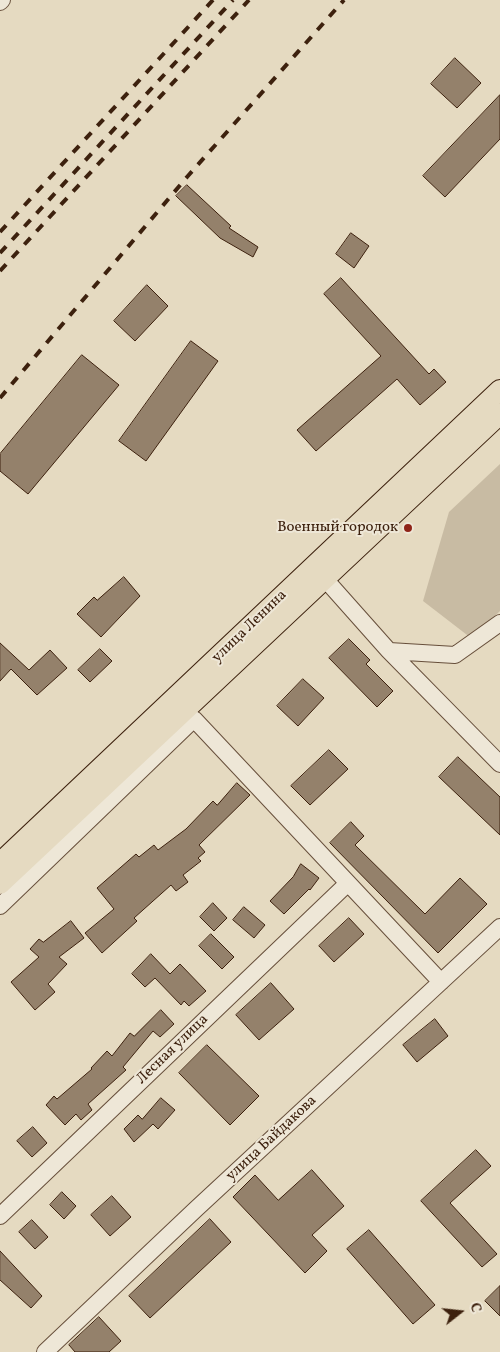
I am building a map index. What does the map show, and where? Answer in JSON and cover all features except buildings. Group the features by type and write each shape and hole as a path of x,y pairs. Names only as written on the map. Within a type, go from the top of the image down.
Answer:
{"main road":[{"name":"улица Ленина","path":"0,884 319,573 500,390"},
{"name":"улица Ленина","path":"0,863 319,573 500,414"}],"street":[{"path":"319,573 390,651 500,764"},
{"path":"390,651 455,655 500,623"},
{"path":"0,906 194,719 441,982"},
{"name":"Лесная улица","path":"0,1216 347,884"},
{"name":"улица Байдакова","path":"45,1352 500,927"}],"shaded area":[{"path":"500,464 500,611 471,638 423,601 449,512"}],"railway":[{"path":"0,232 213,0"},
{"path":"0,253 233,0"},
{"path":"0,271 249,0"},
{"path":"0,398 187,177 344,0"}],"place":[{"name":"Военный городок","path":"408,528"}]}
